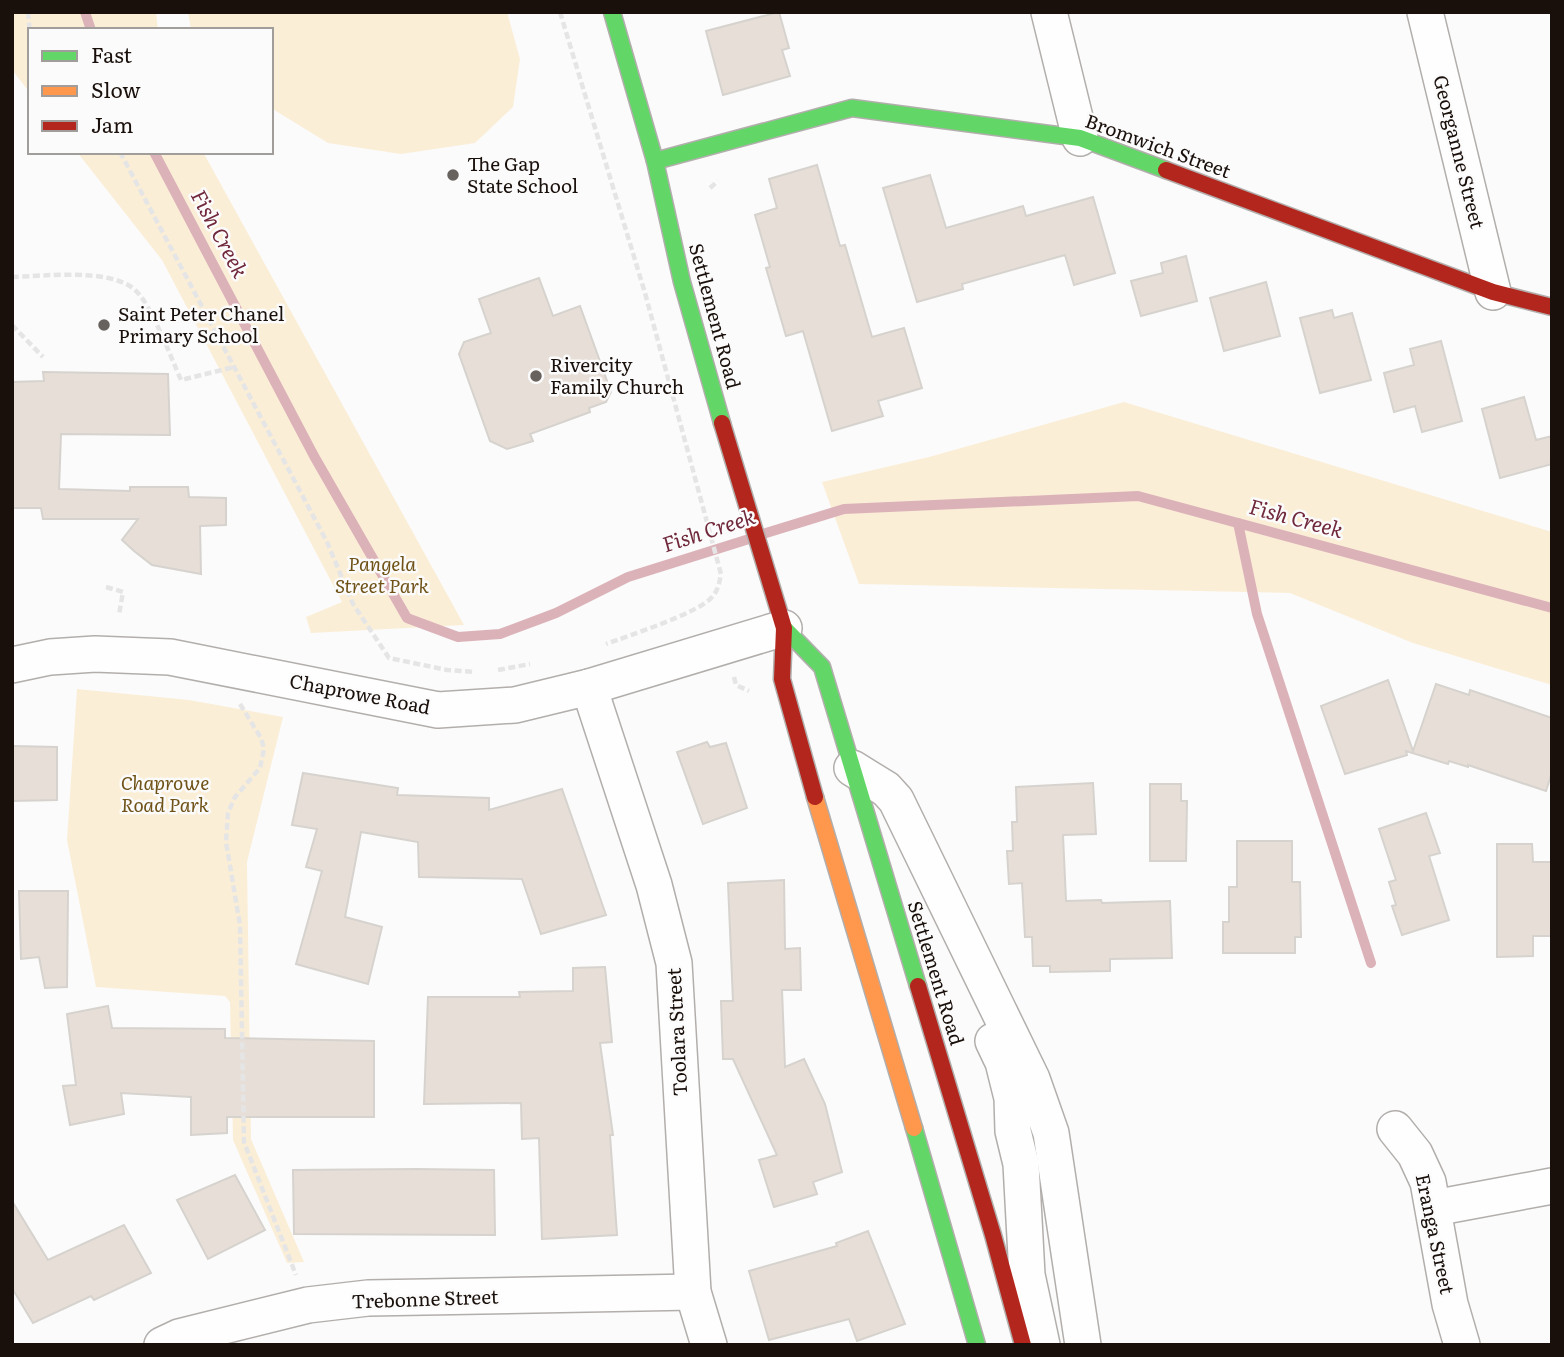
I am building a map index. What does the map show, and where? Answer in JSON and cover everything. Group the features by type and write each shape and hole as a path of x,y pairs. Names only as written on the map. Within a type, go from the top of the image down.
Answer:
{"main road":[{"name":"Settlement Road","path":"612,12 655,161 682,282 783,628 782,679 977,1345"},
{"name":"Bromwich Street","path":"655,161 852,108 1080,138 1493,292 1552,307"},
{"name":"Settlement Road","path":"783,628 822,667 847,781 993,1235 1023,1345"},
{"path":"891,995 894,1058"}],"street":[{"path":"1049,12 1080,138"},
{"name":"Georganne Street","path":"1425,12 1493,292"},
{"name":"Chaprowe Road","path":"12,665 50,657 95,654 170,657 438,710 515,705 589,687 783,628"},
{"name":"Toolara Street","path":"589,687 654,885 674,963 693,1292 709,1345"},
{"path":"847,781 886,789 896,800 1032,1079 1051,1133 1083,1345"},
{"path":"968,951 975,1003 1003,1062 1012,1098 1013,1131 1021,1164 1027,1275 1042,1345"},
{"name":"Eranga Street","path":"1395,1129 1415,1154 1428,1182 1450,1304 1462,1345"},
{"path":"1434,1208 1552,1186"},
{"name":"Trebonne Street","path":"162,1345 179,1337 308,1306 368,1298 693,1292"}],"path":[{"path":"560,12 645,293 721,574 718,589 709,601 691,611 597,648"},
{"path":"121,154 327,542 354,604 389,658 447,670 482,671"},
{"path":"710,188 726,173"},
{"path":"12,277 114,278 135,289 149,310 181,380 234,367"},
{"path":"12,325 43,358"},
{"path":"106,587 123,592 119,615"},
{"path":"492,671 535,664"},
{"path":"240,703 261,738 264,749 260,768 235,797 228,813 226,842 240,925 244,1142 308,1306"}],"green space":[{"path":"12,12 156,12 158,28 28,28 28,90 13,71"},
{"path":"188,12 507,12 520,59 513,107 475,143 401,154 328,143 273,109 273,28 191,28"},
{"name":"Pangela Street Park","path":"79,154 204,154 464,625 311,633 306,617 342,602 162,260"},
{"path":"1124,402 1552,532 1552,685 1413,643 1290,593 859,584 822,482 929,457"},
{"name":"Chaprowe Road Park","path":"77,689 189,700 283,717 247,862 251,1139 304,1262 287,1263 233,1140 230,1002 225,996 96,987 67,840"}],"building":[{"path":"779,12 789,48 782,50 790,76 723,95 706,31"},
{"path":"817,165 840,246 845,245 872,337 904,328 922,388 878,401 883,416 832,431 803,331 786,336 766,268 770,267 755,215 777,208 769,179"},
{"path":"930,175 946,228 1023,206 1026,216 1093,197 1115,273 1074,285 1065,255 962,284 963,289 917,302 883,188"},
{"path":"1186,256 1197,301 1141,316 1131,281 1163,273 1161,263"},
{"name":"Rivercity Family Church","path":"539,278 553,316 580,306 611,392 606,402 589,408 590,412 530,434 533,441 507,449 490,441 459,354 464,342 491,333 479,299"},
{"path":"1266,282 1280,336 1224,351 1210,298"},
{"path":"1332,310 1334,318 1352,313 1371,380 1320,393 1300,318"},
{"path":"1441,341 1462,421 1422,432 1415,406 1394,412 1384,373 1414,365 1410,349"},
{"path":"43,372 168,374 170,435 61,434 59,489 130,491 130,487 188,487 189,497 226,498 226,525 200,526 201,574 152,565 134,551 122,540 138,519 43,519 41,508 12,508 12,382 44,381"},
{"path":"1524,397 1536,440 1552,436 1552,464 1500,478 1482,409"},
{"path":"1388,680 1413,751 1436,684 1469,695 1470,690 1552,718 1552,772 1546,791 1468,765 1449,761 1448,764 1406,751 1407,755 1345,774 1321,706"},
{"path":"707,742 710,747 726,743 747,808 703,824 677,752"},
{"path":"12,746 57,747 57,800 12,801"},
{"path":"303,773 398,788 397,795 489,798 489,810 562,789 606,915 541,934 522,879 419,877 418,842 361,832 345,917 382,927 368,984 296,964 322,871 306,867 317,829 292,825"},
{"path":"1093,783 1096,834 1063,835 1066,901 1170,901 1172,958 1110,959 1110,971 1050,972 1050,966 1033,966 1032,937 1025,937 1022,883 1009,884 1007,851 1013,851 1012,822 1017,822 1016,787"},
{"path":"1150,784 1181,784 1181,801 1187,801 1186,861 1150,861"},
{"path":"1426,813 1440,853 1429,856 1449,920 1402,935 1392,906 1396,905 1389,882 1396,880 1379,829"},
{"path":"1237,841 1292,841 1292,882 1300,882 1301,937 1295,937 1295,953 1223,953 1223,922 1229,922 1229,887 1237,887"},
{"path":"1497,844 1532,844 1533,862 1552,862 1552,936 1533,936 1533,956 1497,957"},
{"path":"784,880 785,949 800,948 801,990 782,990 785,1067 804,1059 825,1104 842,1172 813,1182 817,1194 774,1207 759,1160 777,1155 733,1059 723,1059 721,1001 733,1001 728,883"},
{"path":"19,891 68,891 67,987 45,988 39,957 21,959"},
{"path":"605,967 612,1042 600,1043 613,1135 610,1135 617,1235 542,1239 539,1138 522,1139 521,1103 424,1104 428,997 520,997 519,992 573,991 573,968"},
{"path":"108,1006 112,1028 225,1029 225,1038 374,1041 374,1117 227,1117 227,1133 191,1135 191,1097 121,1093 124,1114 70,1125 63,1086 76,1085 67,1014"},
{"path":"293,1170 494,1170 495,1235 294,1234"},
{"path":"235,1175 265,1230 208,1259 177,1200"},
{"path":"12,1201 48,1260 124,1225 151,1273 94,1300 91,1296 33,1323 12,1288"},
{"path":"868,1231 905,1324 857,1341 849,1319 769,1340 749,1271 837,1246 836,1243"}],"waterway":[{"name":"Fish Creek","path":"85,12 90,28"},
{"name":"Fish Creek","path":"155,154 314,456 407,618 458,637 500,634 556,613 628,577 749,539"},
{"name":"Fish Creek","path":"763,534 844,509 1138,496 1552,608"},
{"path":"1238,523 1257,614 1371,963"}],"traffic: fast":[{"path":"612,12 655,161 682,282 722,423"},
{"path":"655,161 852,108 1080,138 1166,170"},
{"path":"784,628 822,667 918,986"},
{"path":"914,1128 977,1345"}],"traffic: slow":[{"path":"815,797 914,1128"}],"traffic: jam":[{"path":"1166,170 1493,292 1552,307"},
{"path":"722,423 784,628 782,679 815,797"},
{"path":"918,986 1023,1345"}],"place":[{"name":"The Gap State School","path":"453,175"},
{"name":"Saint Peter Chanel Primary School","path":"104,325"},
{"name":"Rivercity Family Church","path":"536,376"}]}
